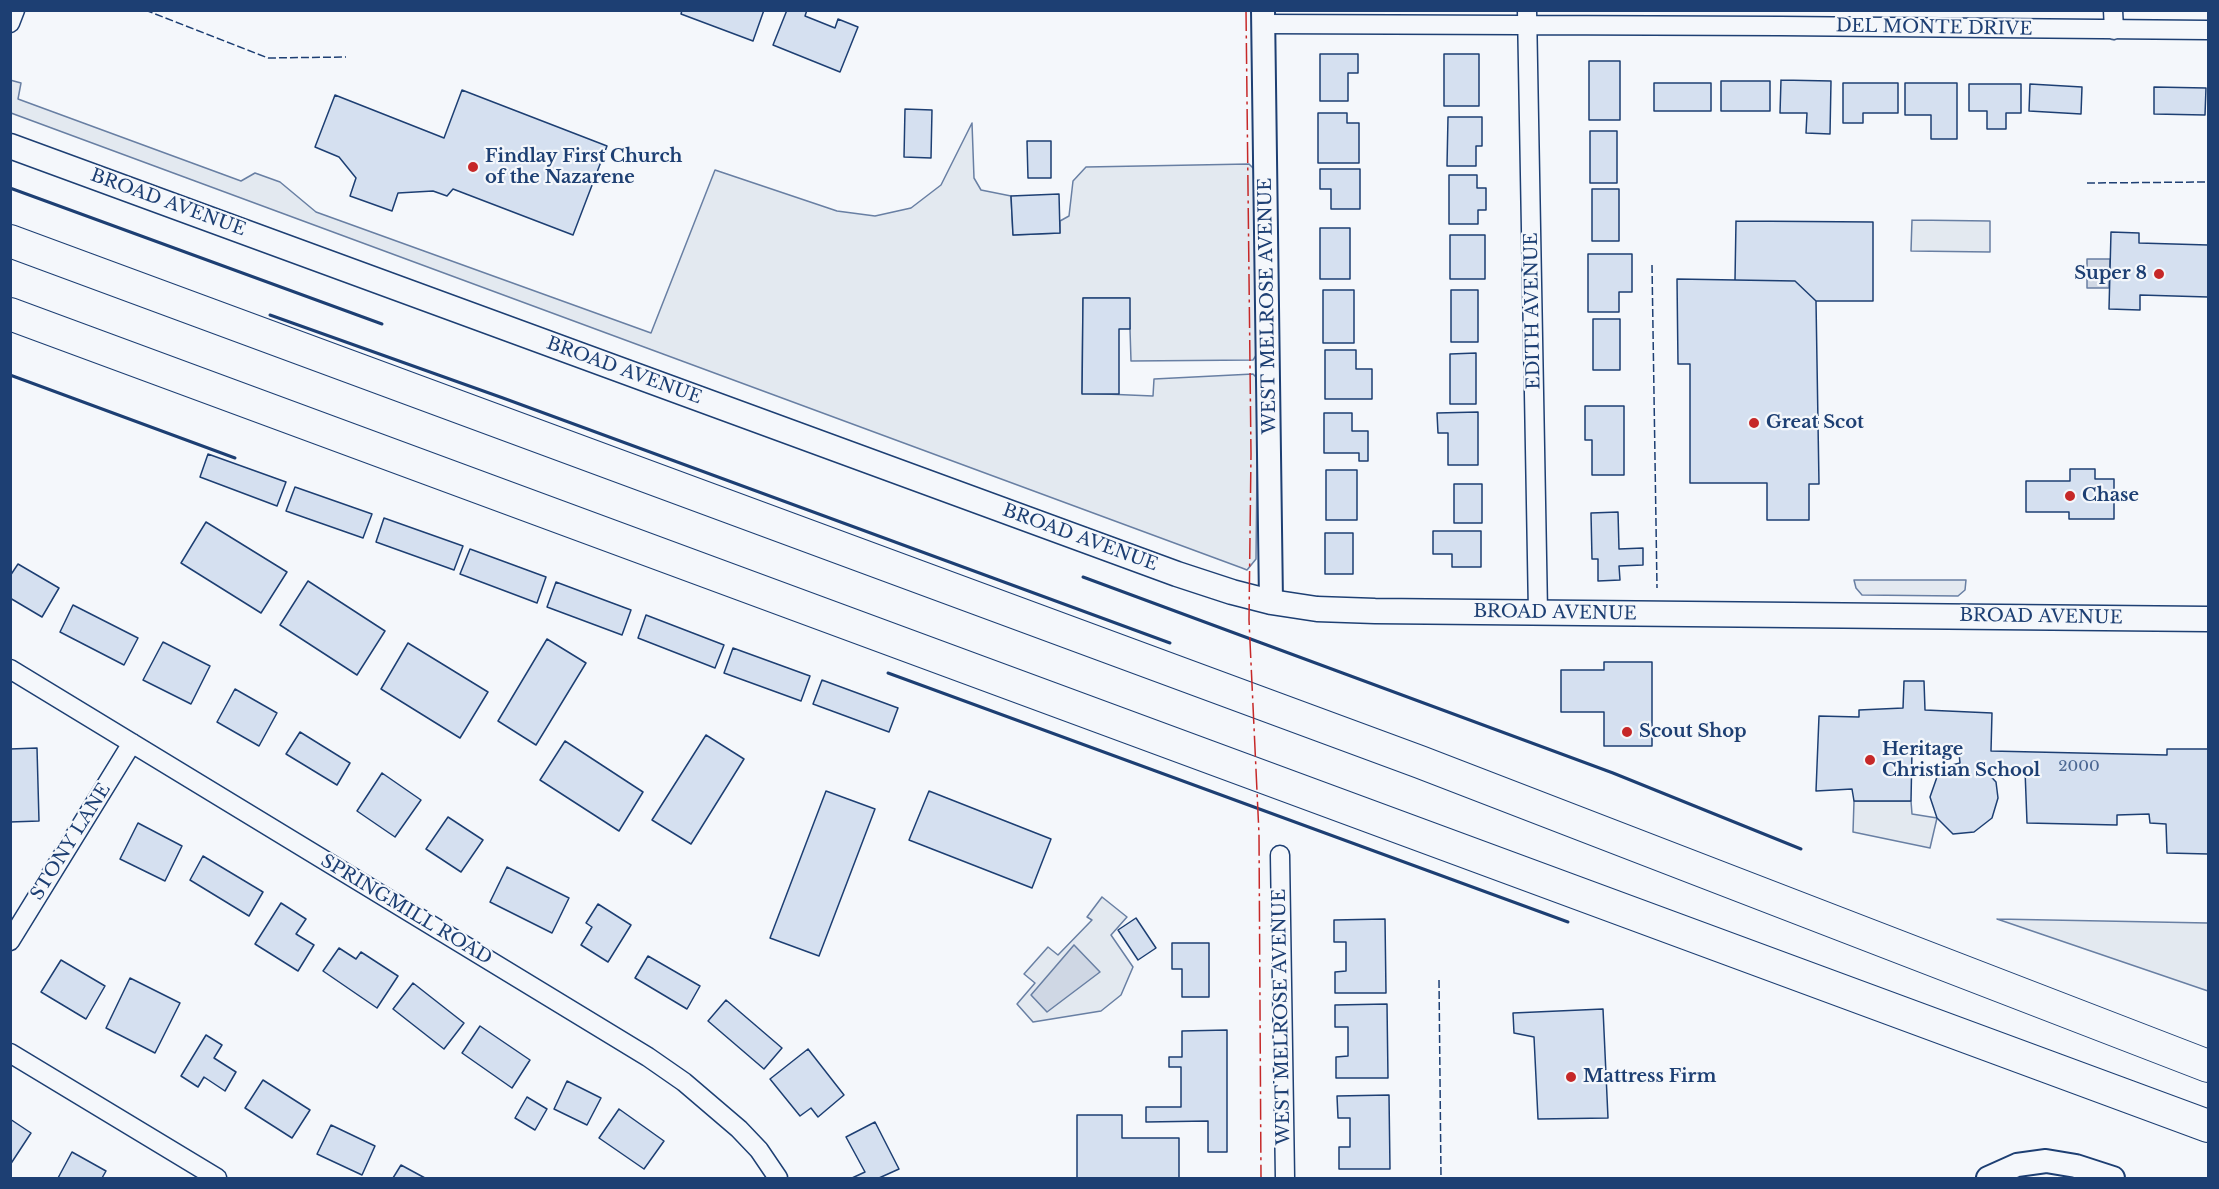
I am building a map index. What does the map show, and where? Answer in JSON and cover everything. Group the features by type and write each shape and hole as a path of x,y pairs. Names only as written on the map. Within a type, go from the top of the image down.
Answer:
{"highway":[{"path":"10,241 1420,762 2208,1066"},
{"path":"10,314 2208,1126"}],"main road":[{"name":"BROAD AVENUE","path":"10,146 1177,573 1270,602 1317,609 1363,610 2208,619"}],"street":[{"path":"10,23 15,10"},
{"path":"2113,10 2114,30"},
{"name":"DEL MONTE DRIVE","path":"1263,17 1528,18 1780,26 2208,30"},
{"name":"WEST MELROSE AVENUE","path":"1263,17 1270,602"},
{"name":"EDITH AVENUE","path":"1528,18 1538,612"},
{"name":"SPRINGMILL ROAD","path":"10,669 648,1057 684,1082 739,1129 759,1150 778,1179"},
{"name":"STONY LANE","path":"10,941 132,743"},
{"name":"WEST MELROSE AVENUE","path":"1280,855 1285,1179"},
{"path":"10,1053 217,1179"},
{"path":"1988,1179 2017,1165 2046,1161 2076,1166 2114,1179"}],"shaded area":[{"path":"10,80 21,83 18,99 241,181 255,173 280,182 316,212 651,333 715,170 837,211 875,216 911,208 941,185 972,123 974,178 981,190 1011,196 1013,235 1060,233 1060,221 1069,216 1073,181 1086,167 1249,164 1254,169 1257,354 1253,360 1131,361 1129,298 1083,298 1082,393 1153,396 1154,379 1253,374 1258,379 1256,559 1247,570 11,113"},
{"path":"1912,220 1990,221 1990,252 1911,251"},
{"path":"2087,259 2110,259 2109,288 2087,288"},
{"path":"1854,580 1966,580 1965,590 1958,596 1862,595 1856,588"},
{"path":"1854,801 1911,801 1912,814 1937,818 1930,848 1853,832"},
{"path":"1102,897 1127,917 1111,935 1133,967 1121,995 1101,1011 1033,1022 1017,1004 1035,983 1024,974 1048,947 1058,955 1092,920 1087,917"},
{"path":"1997,919 2208,923 2208,991"},
{"path":"1074,945 1100,972 1047,1012 1031,995"}],"building":[{"path":"682,10 764,10 753,41 681,14"},
{"path":"787,10 807,10 805,16 835,28 838,19 858,27 840,72 773,45"},
{"path":"1320,54 1358,54 1358,73 1348,73 1348,101 1320,101"},
{"path":"1444,54 1479,54 1479,106 1444,106"},
{"path":"1589,61 1620,61 1620,120 1589,120"},
{"path":"1781,80 1831,81 1830,134 1806,133 1807,113 1780,113"},
{"path":"1721,81 1770,81 1770,111 1721,111"},
{"path":"1654,83 1711,83 1711,111 1654,111"},
{"path":"1843,83 1898,83 1898,113 1863,113 1863,123 1843,123"},
{"path":"1905,83 1957,83 1957,139 1931,139 1931,115 1905,115"},
{"path":"1969,84 2021,84 2021,113 2006,113 2006,129 1987,129 1987,111 1969,111"},
{"path":"2030,84 2082,87 2081,114 2029,111"},
{"path":"2154,87 2206,88 2205,115 2154,114"},
{"name":"Findlay First Church of the Nazarene","path":"462,90 607,146 573,235 453,189 447,196 433,191 398,193 392,211 350,196 356,178 339,157 315,147 335,95 444,138"},
{"path":"905,109 932,110 931,158 904,157"},
{"path":"1318,113 1347,113 1347,123 1359,123 1359,163 1318,163"},
{"path":"1448,117 1482,117 1482,146 1476,146 1476,166 1447,166"},
{"path":"1590,131 1617,131 1617,183 1590,183"},
{"path":"1027,141 1051,141 1051,178 1028,178"},
{"path":"1320,169 1360,169 1360,209 1331,209 1331,189 1320,189"},
{"path":"1449,175 1477,175 1477,188 1486,188 1486,210 1478,210 1478,224 1449,224"},
{"path":"1592,189 1619,189 1619,241 1592,241"},
{"path":"1059,194 1060,233 1013,235 1011,196"},
{"path":"1736,221 1873,222 1873,301 1816,301 1795,281 1735,280"},
{"path":"1320,228 1350,228 1350,279 1320,279"},
{"name":"Super 8","path":"2111,232 2139,233 2139,243 2208,245 2208,297 2140,295 2140,310 2109,309"},
{"path":"1450,235 1485,235 1485,279 1450,279"},
{"path":"1588,254 1632,254 1632,292 1619,292 1619,312 1588,312"},
{"name":"Great Scot","path":"1677,279 1795,281 1816,301 1819,484 1809,484 1809,520 1767,520 1767,483 1690,483 1690,364 1678,364"},
{"path":"1323,290 1354,290 1354,343 1323,343"},
{"path":"1451,290 1478,290 1478,342 1451,342"},
{"path":"1083,298 1130,298 1130,329 1119,329 1119,394 1082,394"},
{"path":"1593,319 1620,319 1620,370 1593,370"},
{"path":"1325,350 1356,350 1356,369 1372,369 1372,399 1325,399"},
{"path":"1476,353 1476,404 1450,404 1450,354"},
{"path":"1585,406 1624,406 1624,475 1592,475 1592,440 1585,440"},
{"path":"1478,412 1478,465 1448,465 1448,433 1438,433 1437,413"},
{"path":"1324,413 1352,413 1352,431 1368,431 1368,461 1359,461 1359,453 1324,453"},
{"path":"208,454 286,482 277,506 200,477"},
{"name":"Chase","path":"2070,469 2095,469 2095,479 2114,479 2114,519 2069,519 2069,512 2026,512 2026,481 2070,481"},
{"path":"1326,470 1357,470 1357,520 1326,520"},
{"path":"1454,484 1482,484 1482,523 1454,523"},
{"path":"295,487 372,514 363,538 286,511"},
{"path":"1618,512 1619,549 1643,548 1643,565 1619,566 1620,580 1598,581 1598,559 1592,559 1591,513"},
{"path":"384,518 463,546 454,570 376,542"},
{"path":"206,522 287,572 261,613 181,563"},
{"path":"1433,531 1481,531 1481,567 1452,567 1452,554 1433,554"},
{"path":"1325,533 1353,533 1353,574 1325,574"},
{"path":"470,549 546,577 537,603 460,574"},
{"path":"18,564 59,588 42,617 10,598 10,576"},
{"path":"308,581 385,631 357,675 280,625"},
{"path":"556,582 631,610 622,635 547,607"},
{"path":"73,605 138,638 124,665 60,632"},
{"path":"646,615 724,645 715,668 638,638"},
{"path":"547,639 586,663 536,745 498,721"},
{"path":"163,642 210,666 191,704 143,680"},
{"path":"408,643 488,692 460,738 381,689"},
{"path":"733,648 810,676 801,701 724,673"},
{"path":"1604,662 1652,662 1652,746 1604,746 1604,712 1561,712 1561,670 1604,670"},
{"path":"822,680 898,708 889,732 813,704"},
{"path":"1904,681 1924,681 1925,710 1992,713 1991,751 2167,755 2167,749 2208,749 2208,854 2167,853 2166,824 2150,823 2149,814 2117,815 2117,825 2027,823 2025,770 1984,769 1996,782 1998,798 1992,818 1974,832 1953,834 1937,818 1930,797 1937,777 1952,765 1960,763 1959,753 1912,750 1911,801 1854,801 1852,789 1816,791 1819,716 1859,717 1859,710 1903,708"},
{"path":"235,689 277,713 259,746 217,722"},
{"path":"300,732 350,763 337,785 286,754"},
{"path":"706,735 744,759 691,844 652,820"},
{"path":"565,741 643,792 619,831 540,780"},
{"path":"37,748 39,821 10,822 10,749"},
{"path":"382,773 421,800 395,837 357,811"},
{"path":"826,791 875,809 819,956 770,938"},
{"path":"929,791 1051,839 1032,888 909,840"},
{"path":"448,817 483,840 461,872 426,849"},
{"path":"138,823 182,846 165,881 120,859"},
{"path":"203,856 263,892 249,916 190,880"},
{"path":"507,867 569,898 552,933 490,902"},
{"path":"281,903 306,919 296,934 314,945 298,971 255,944"},
{"path":"598,904 631,925 608,962 581,945 592,927 586,923"},
{"path":"1136,918 1156,948 1138,960 1118,930"},
{"path":"1385,919 1386,993 1335,993 1335,972 1346,971 1346,942 1334,942 1334,920"},
{"path":"1172,943 1209,943 1209,997 1182,997 1182,969 1172,969"},
{"path":"339,948 356,959 361,952 398,976 377,1008 323,971"},
{"path":"648,956 700,986 687,1009 635,978"},
{"path":"61,960 105,986 86,1019 41,992"},
{"path":"130,978 180,1003 155,1053 106,1028"},
{"path":"413,983 464,1023 444,1049 393,1009"},
{"path":"726,1000 782,1048 764,1069 708,1021"},
{"path":"1387,1004 1388,1078 1336,1078 1336,1057 1348,1056 1348,1027 1335,1027 1335,1005"},
{"name":"Mattress Firm","path":"1603,1009 1608,1118 1538,1119 1534,1037 1514,1033 1513,1013"},
{"path":"480,1026 530,1060 512,1088 462,1053"},
{"path":"1227,1030 1227,1152 1208,1152 1208,1121 1146,1122 1146,1107 1181,1107 1181,1067 1169,1067 1169,1057 1182,1057 1182,1031"},
{"path":"206,1035 222,1045 214,1058 236,1072 225,1091 204,1077 198,1087 181,1076"},
{"path":"808,1049 844,1095 818,1117 811,1108 800,1116 770,1079"},
{"path":"263,1080 310,1110 292,1138 245,1108"},
{"path":"567,1081 601,1098 587,1125 554,1109"},
{"path":"1389,1095 1390,1169 1339,1169 1339,1147 1350,1147 1350,1118 1338,1118 1337,1096"},
{"path":"527,1097 547,1109 535,1130 515,1118"},
{"path":"619,1109 664,1141 644,1169 599,1138"},
{"path":"1077,1115 1122,1115 1122,1138 1179,1138 1179,1178 1077,1178"},
{"path":"10,1119 31,1133 10,1165"},
{"path":"875,1122 899,1169 879,1178 852,1178 865,1172 846,1137"},
{"path":"331,1125 375,1146 362,1175 317,1154"},
{"path":"72,1152 106,1171 102,1178 58,1178"},
{"path":"401,1165 425,1178 393,1178"}],"fence":[{"path":"145,10 268,58 346,57"},
{"path":"2087,183 2208,182"},
{"path":"1652,265 1657,588"},
{"path":"1439,980 1441,1178"}],"wall":[{"path":"10,188 382,324"},
{"path":"270,315 1170,643"},
{"path":"10,375 235,458"},
{"path":"1083,577 1613,773 1801,849"},
{"path":"888,673 1568,922"}],"power":[{"path":"1246,10 1251,454 1249,620 1259,834 1261,1178"}],"place":[{"name":"Findlay First Church of the Nazarene","path":"473,167"},
{"name":"Super 8","path":"2159,274"},
{"name":"Great Scot","path":"1754,423"},
{"name":"Chase","path":"2070,496"},
{"name":"Scout Shop","path":"1627,732"},
{"name":"Heritage Christian School","path":"1870,760"},
{"name":"Mattress Firm","path":"1571,1077"}]}
